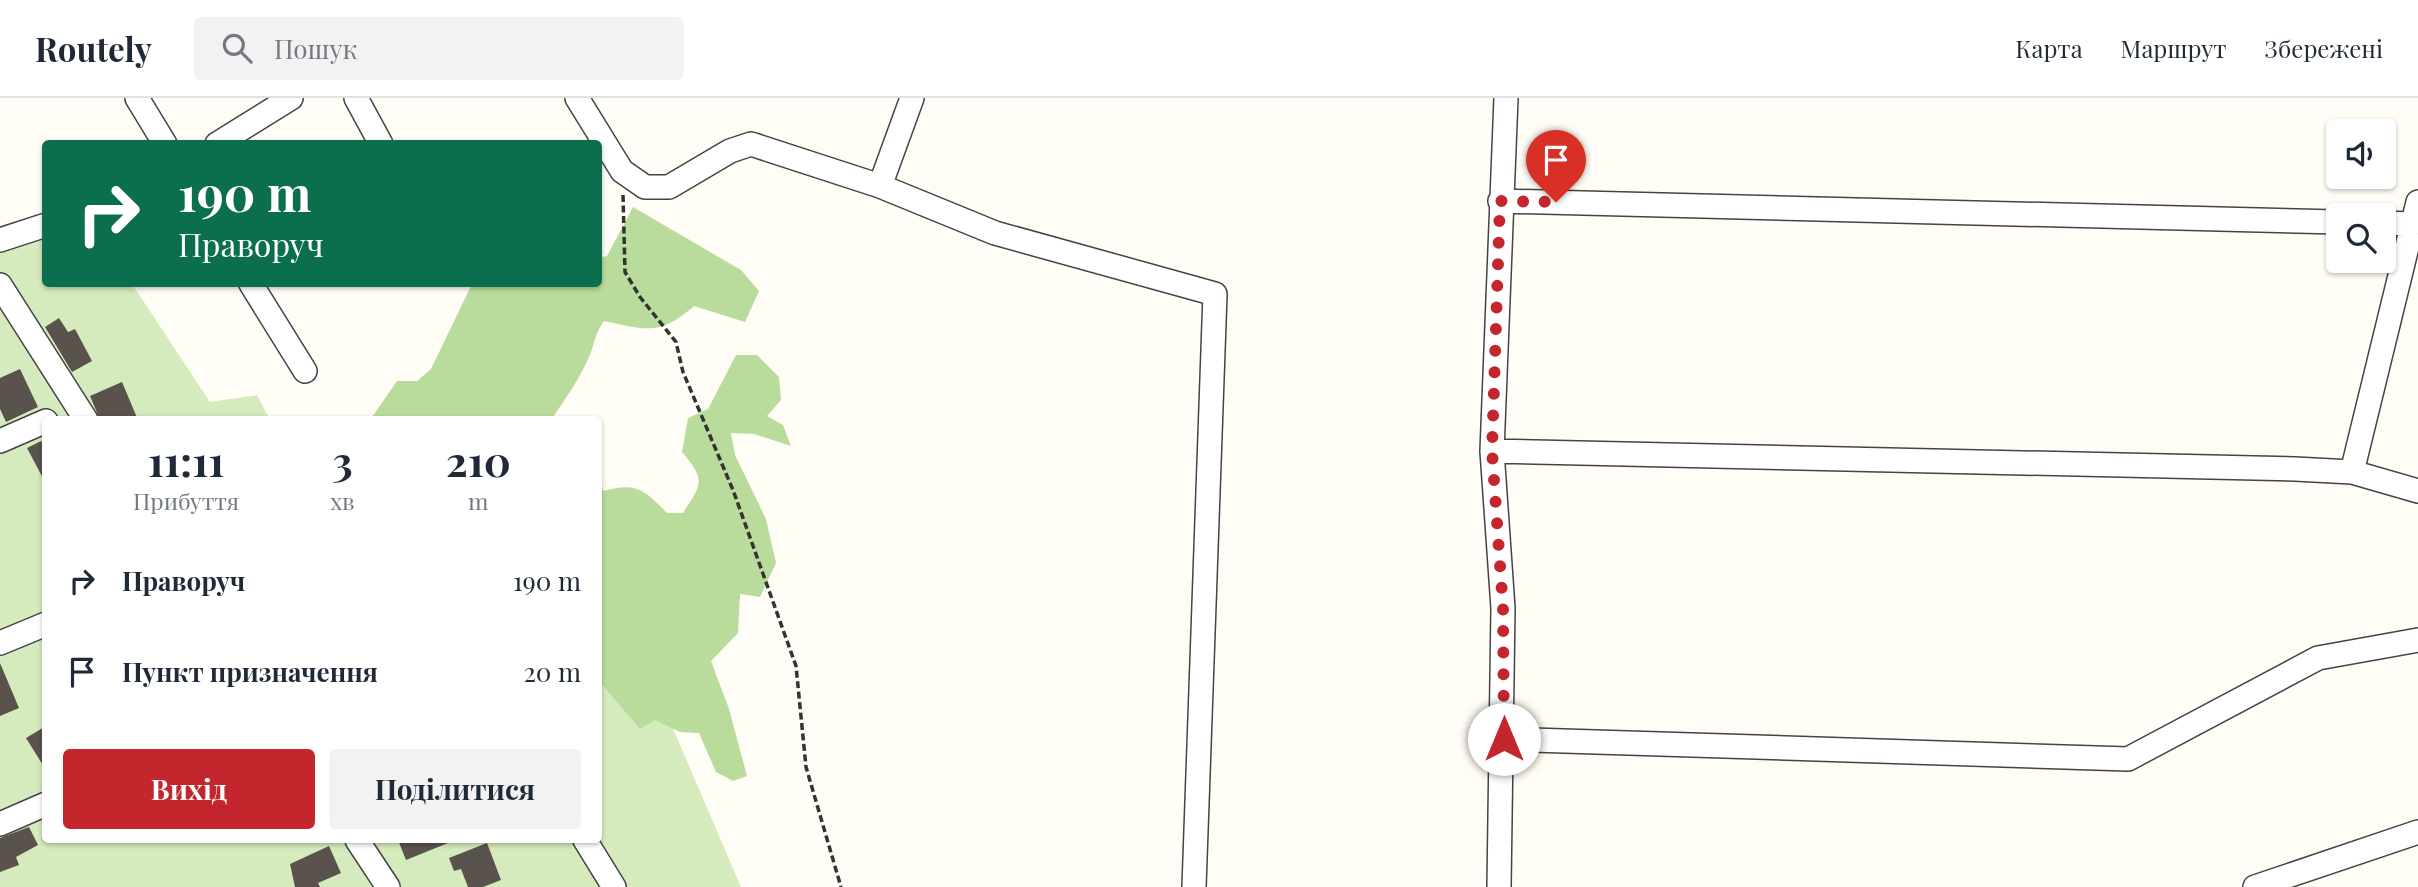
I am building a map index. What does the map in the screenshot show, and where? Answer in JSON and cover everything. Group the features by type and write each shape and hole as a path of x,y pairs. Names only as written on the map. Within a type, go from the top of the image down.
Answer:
{"street":[{"path":"138,98 163,140"},
{"path":"224,140 292,98"},
{"path":"356,98 379,140"},
{"path":"577,98 622,171 645,187 669,187 730,151 751,144 880,186 995,233 1215,294 1194,887"},
{"path":"880,186 912,98"},
{"path":"1499,887 1504,739 1503,608 1492,451 1506,98"},
{"path":"1500,201 2326,222"},
{"path":"2352,472 2415,213"},
{"path":"2396,219 2415,213"},
{"path":"0,240 42,226"},
{"path":"0,285 82,414"},
{"path":"253,287 305,371"},
{"path":"0,441 42,423"},
{"path":"1492,451 2352,472 2418,491"},
{"path":"0,643 42,626"},
{"path":"1504,739 2128,759 2318,657 2418,640"},
{"path":"0,824 42,806"},
{"path":"2255,887 2418,832"},
{"path":"359,843 386,886"},
{"path":"587,843 614,887"}],"path":[{"path":"622,171 625,272 676,342 683,372 733,490 774,600 796,666 806,767 841,887"}],"green space":[{"path":"633,207 741,270 759,291 745,322 694,306 672,322 652,328 604,321 597,332 583,370 554,416 373,416 397,381 417,381 431,369 471,287 602,287 602,257 607,256"},
{"path":"42,226 42,287 134,287 210,402 257,395 268,416 42,416 42,843 602,843 602,591 611,584 741,887 0,887 0,240"},
{"path":"736,355 757,355 779,377 781,400 767,416 783,425 791,446 754,434 731,433 735,455 766,519 776,563 760,597 740,594 738,633 711,661 729,709 747,776 733,781 716,772 699,733 680,732 655,720 640,729 602,685 602,486 603,491 624,487 639,490 667,513 683,513 699,482 695,469 682,452 688,418 708,409"}],"building":[{"path":"59,318 68,332 75,329 92,361 72,372 45,327"},
{"path":"20,369 38,407 6,422 0,409 0,378"},
{"path":"122,382 136,416 98,416 90,396"},
{"path":"42,443 42,476 27,448"},
{"path":"0,663 19,708 0,716"},
{"path":"42,728 42,764 26,738"},
{"path":"29,827 38,845 16,857 19,865 0,872 0,838"},
{"path":"399,843 448,843 406,860"},
{"path":"487,843 501,880 483,887 468,887 461,869 454,871 449,858"},
{"path":"329,846 341,873 318,883 320,887 295,887 290,864"}],"route":[{"path":"1504,739 1503,608 1492,451 1500,201 1556,202"}]}
